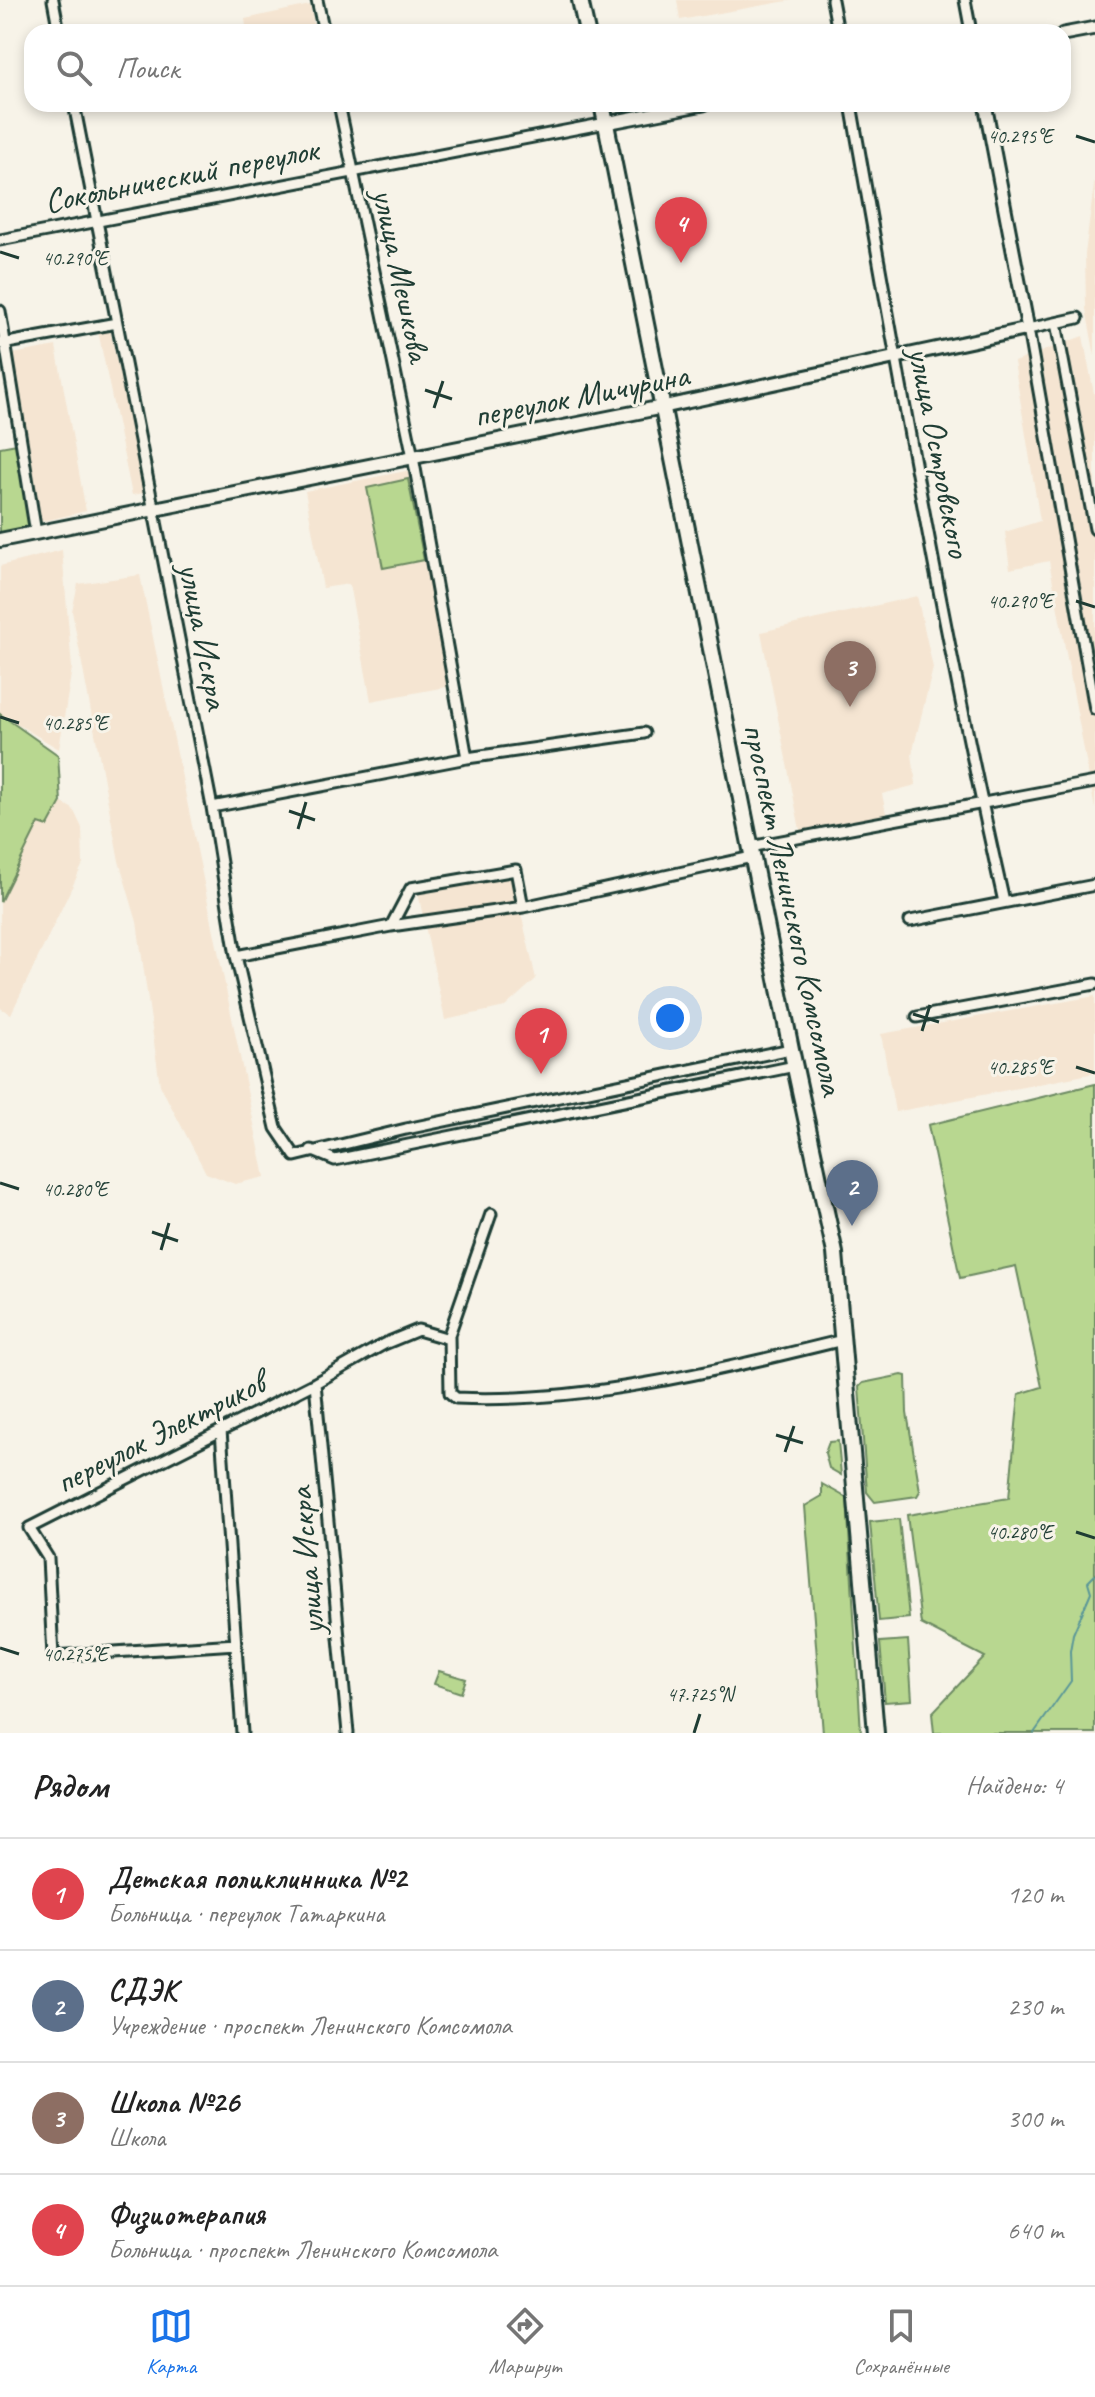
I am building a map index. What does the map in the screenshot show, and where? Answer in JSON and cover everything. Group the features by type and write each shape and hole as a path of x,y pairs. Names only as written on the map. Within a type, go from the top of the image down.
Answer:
{"main road":[{"path":"580,0 585,24"},
{"name":"проспект Ленинского Комсомола","path":"604,112 791,1049 827,1203 843,1340 876,1733"},
{"name":"переулок Мичурина","path":"0,540 663,407"}],"street":[{"path":"53,0 58,24"},
{"path":"317,0 322,24"},
{"path":"832,0 836,24"},
{"path":"965,0 970,24"},
{"path":"1071,32 1095,28"},
{"name":"улица Искра","path":"76,112 212,807 236,956 276,1128 295,1156 311,1150"},
{"name":"улица Мешкова","path":"341,112 413,457 467,758"},
{"name":"Сокольнический переулок","path":"0,240 663,112"},
{"name":"улица Островского","path":"852,112 981,805 1004,902"},
{"path":"987,112 1095,709"},
{"path":"0,311 36,533"},
{"name":"переулок Мичурина","path":"663,407 1078,318"},
{"path":"3,344 117,323"},
{"path":"1056,323 1095,529"},
{"path":"212,807 467,758 644,733"},
{"path":"236,956 391,926 523,907 751,852 1095,782"},
{"path":"391,926 411,888 516,870 523,907"},
{"path":"910,921 1095,885"},
{"path":"917,1017 1095,984"},
{"path":"311,1150 791,1049"},
{"path":"311,1150 335,1160 795,1066"},
{"path":"491,1214 449,1339 450,1393 465,1398 562,1393 666,1380 843,1340"},
{"name":"переулок Электриков","path":"236,1644 53,1656 48,1558 29,1528 315,1383 384,1344 418,1330 449,1339"},
{"name":"улица Искра","path":"315,1383 348,1733"},
{"path":"221,1430 242,1733"}],"shaded area":[{"path":"677,0 793,0 680,20"},
{"path":"310,5 314,24 246,24 245,19"},
{"path":"1095,178 1095,356 1086,309 1085,254"},
{"path":"110,329 144,493 132,495 98,331"},
{"path":"1083,336 1095,399 1095,809 1049,561 1010,569 1005,532 1040,521 1014,362"},
{"path":"56,346 86,511 40,522 13,354"},
{"path":"411,470 451,686 371,701 349,584 323,588 305,491"},
{"path":"62,550 72,668 59,749 0,714 0,566"},
{"path":"140,575 265,1177 235,1184 206,1173 160,1085 137,922 119,861 72,611 78,584"},
{"path":"917,596 933,668 912,754 916,785 882,794 887,818 801,835 761,632"},
{"path":"61,802 73,809 82,828 83,864 11,1014 0,1008 0,902 39,822 48,826"},
{"path":"512,873 536,979 505,1007 445,1020 418,893"},
{"path":"1095,996 1095,1073 895,1112 881,1034"}],"green space":[{"path":"17,444 33,530 0,537 0,447"},
{"path":"408,479 424,560 383,568 367,488"},
{"path":"0,714 58,755 61,802 48,826 39,823 0,902"},
{"path":"1095,1084 1095,1733 934,1733 932,1713 985,1657 921,1624 907,1515 1009,1498 1019,1394 1042,1387 1016,1266 960,1278 928,1125"},
{"path":"906,1376 907,1413 920,1491 917,1496 875,1502 867,1492 859,1387 863,1383"},
{"path":"838,1441 841,1475 829,1468 825,1453 829,1442"},
{"path":"822,1484 847,1498 861,1733 823,1733 805,1506 822,1496"},
{"path":"899,1519 909,1618 879,1621 870,1522"},
{"path":"908,1640 912,1700 885,1702 880,1642"},
{"path":"439,1671 466,1679 461,1693 434,1684"}],"waterway":[{"path":"1034,1733 1071,1681 1073,1634 1091,1592 1088,1582 1095,1575"}],"place":[{"name":"Физиотерапия","path":"681,263"},
{"name":"Школа №26","path":"850,707"},
{"name":"Детская поликлинника №2","path":"541,1074"},
{"name":"СДЭК","path":"852,1226"}]}
